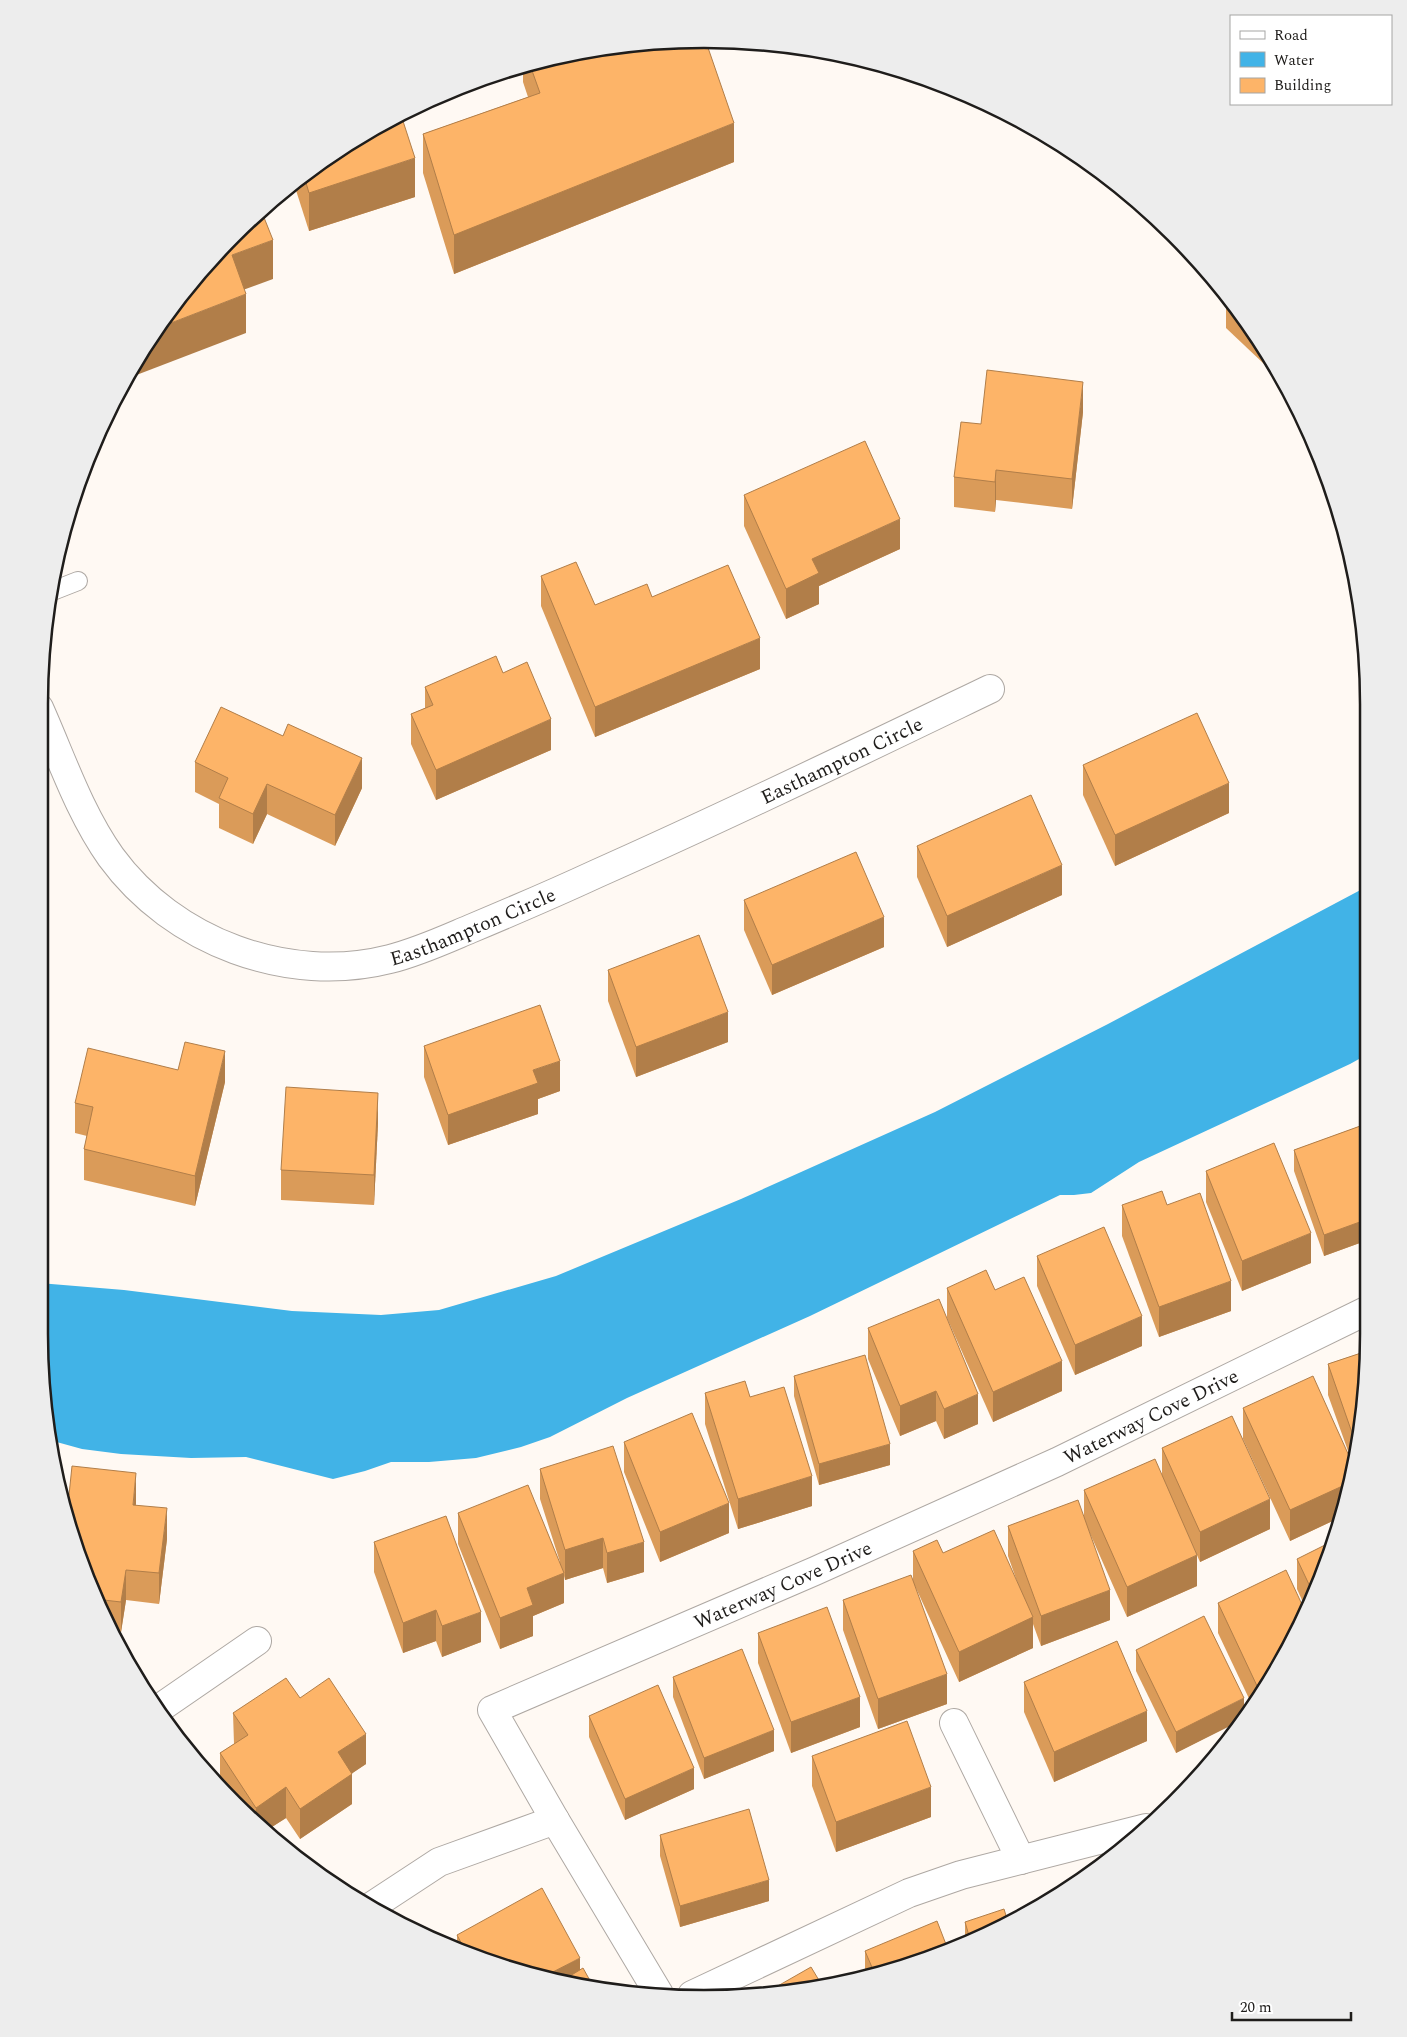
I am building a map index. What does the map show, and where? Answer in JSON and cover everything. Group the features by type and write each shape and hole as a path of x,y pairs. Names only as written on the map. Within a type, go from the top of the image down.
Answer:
{"street":[{"name":"Easthampton Circle","path":"48,728 95,831 112,858 154,902 179,921 206,937 234,950 280,962 326,966 357,965 380,961 427,947 527,905 718,820 990,689"},
{"name":"Waterway Cove Drive","path":"655,1987 492,1710 815,1571 1057,1462 1360,1314"},
{"path":"163,1706 257,1641"},
{"path":"954,1723 1021,1860"},
{"path":"377,1903 439,1862 555,1820"},
{"path":"703,1990 908,1893 961,1875 1130,1832"}],"lane":[{"path":"58,589 78,581"}],"water":[{"path":"1360,890 1360,1058 1139,1162 1091,1193 1060,1195 810,1316 627,1398 550,1437 521,1447 476,1458 429,1462 391,1462 333,1479 246,1457 191,1458 121,1454 82,1449 57,1442 49,1376 48,1284 124,1290 292,1311 381,1315 439,1310 556,1276 741,1199 935,1112 1108,1024"}],"building":[{"path":"708,48 734,123 454,235 423,134 540,93 532,71 576,60 618,53 661,49"},
{"path":"403,121 415,158 309,193 306,182 339,158"},
{"path":"264,217 273,240 232,255 246,294 169,324 210,271"},
{"path":"987,370 1083,382 1072,479 996,470 995,482 954,477 961,422 981,424"},
{"path":"865,441 900,519 812,559 819,573 786,589 744,495"},
{"path":"576,562 595,605 647,584 652,597 728,565 760,638 595,707 541,576"},
{"path":"496,656 503,673 527,662 551,719 436,770 411,714 433,705 425,687"},
{"path":"221,707 283,736 288,724 362,758 335,815 267,784 253,814 219,798 228,778 195,762"},
{"path":"1197,713 1229,783 1115,835 1083,765"},
{"path":"1031,795 1062,865 947,916 917,846"},
{"path":"856,852 884,917 772,965 744,900"},
{"path":"699,935 728,1012 636,1047 608,970"},
{"path":"540,1005 560,1061 533,1070 538,1083 448,1115 424,1046"},
{"path":"185,1042 225,1051 195,1176 84,1149 93,1107 75,1103 88,1048 178,1070"},
{"path":"286,1087 378,1093 374,1175 281,1170"},
{"path":"1360,1126 1360,1222 1324,1235 1294,1150"},
{"path":"1274,1143 1311,1233 1242,1261 1206,1171"},
{"path":"1162,1191 1167,1205 1200,1193 1231,1281 1159,1307 1122,1205"},
{"path":"1104,1227 1142,1316 1075,1345 1037,1256"},
{"path":"986,1270 995,1290 1024,1277 1062,1361 993,1392 947,1288"},
{"path":"939,1299 978,1394 944,1409 936,1391 900,1406 868,1328"},
{"path":"1359,1354 1352,1432 1328,1364"},
{"path":"865,1355 890,1444 819,1464 794,1376"},
{"path":"1313,1376 1348,1454 1341,1487 1290,1510 1243,1408"},
{"path":"745,1381 750,1397 784,1387 812,1476 738,1499 705,1393"},
{"path":"692,1413 729,1503 660,1532 624,1442"},
{"path":"1232,1416 1270,1499 1200,1532 1162,1448"},
{"path":"613,1446 644,1542 607,1553 603,1538 565,1550 540,1469"},
{"path":"1155,1459 1197,1555 1127,1587 1084,1490"},
{"path":"72,1466 136,1473 133,1505 167,1508 159,1573 126,1570 121,1602 104,1600 82,1544 69,1495"},
{"path":"528,1485 564,1573 527,1588 533,1605 500,1618 458,1513"},
{"path":"1078,1500 1110,1590 1041,1616 1008,1526"},
{"path":"446,1516 481,1612 442,1626 436,1610 403,1623 374,1542"},
{"path":"994,1530 1033,1617 959,1652 913,1551 937,1540 943,1553"},
{"path":"1325,1545 1310,1586 1297,1559"},
{"path":"1286,1570 1301,1603 1272,1662 1257,1686 1218,1603"},
{"path":"911,1575 947,1674 878,1699 843,1600"},
{"path":"827,1607 860,1697 791,1722 758,1633"},
{"path":"1204,1616 1244,1698 1176,1732 1136,1650"},
{"path":"1117,1641 1147,1711 1054,1752 1024,1682"},
{"path":"742,1649 774,1730 704,1758 673,1677"},
{"path":"286,1678 300,1698 329,1678 366,1734 338,1752 352,1774 300,1809 286,1787 256,1808 220,1753 248,1735 233,1713"},
{"path":"658,1685 694,1768 625,1799 589,1716"},
{"path":"907,1721 931,1787 836,1822 812,1756"},
{"path":"749,1809 769,1880 680,1906 660,1835"},
{"path":"542,1888 580,1958 554,1972 493,1955 461,1943 457,1935"},
{"path":"1004,1909 1006,1916 968,1934 965,1922"},
{"path":"937,1921 946,1943 872,1967 865,1951"},
{"path":"811,1967 818,1979 789,1984 780,1985"},
{"path":"583,1968 589,1979 576,1977 570,1976"}]}
